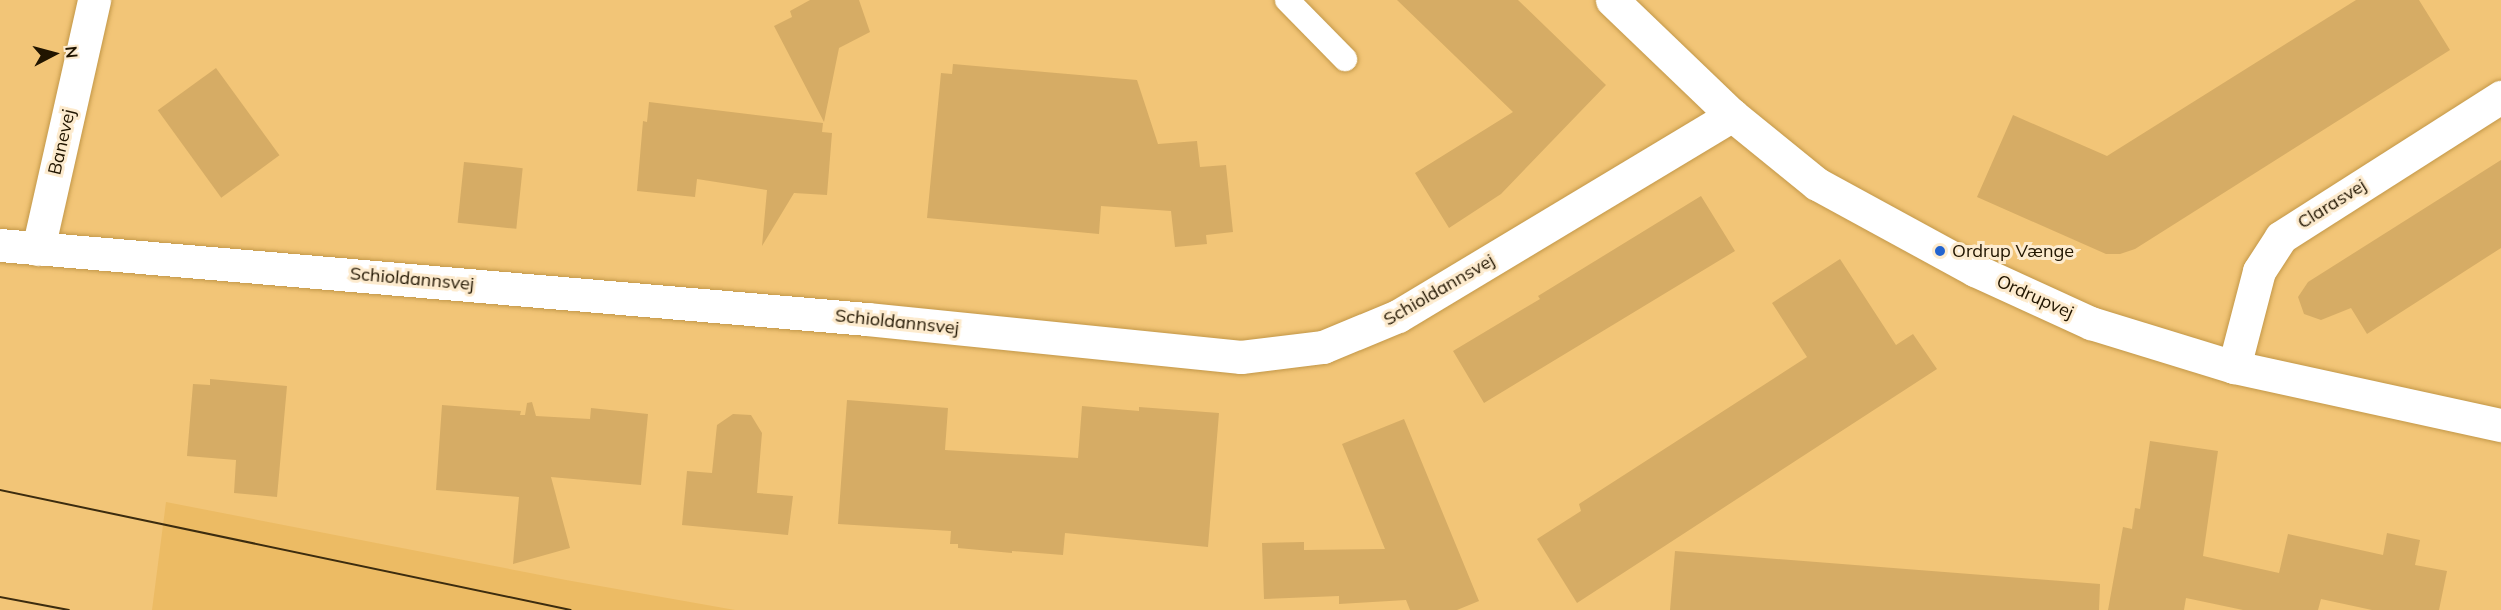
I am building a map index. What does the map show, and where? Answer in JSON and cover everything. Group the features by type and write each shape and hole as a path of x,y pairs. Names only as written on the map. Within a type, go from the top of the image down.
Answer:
{"street":[{"name":"Banevej","path":"38,249 94,0"},
{"name":"Ordrupvej","path":"1617,2 1732,115 1817,184 1975,270 2091,323 2234,367 2501,425"},
{"name":"Clarasvej","path":"2234,367 2259,271 2282,237 2501,97"},
{"name":"Schioldannsvej","path":"0,245 867,319 1240,357 1323,347 1398,316 1732,115"}],"lane":[{"path":"1287,0 1345,59"}],"shaded area":[{"path":"166,502 566,580 735,610 152,610"}],"building":[{"path":"810,0 859,0 870,32 839,48 824,122 774,26 792,17 790,11"},
{"path":"1397,0 1518,0 1606,85 1501,194 1449,228 1415,173 1513,112"},
{"path":"2356,0 2419,0 2450,50 2135,249 2120,254 2106,254 1977,197 2013,115 2107,156"},
{"path":"953,64 1137,80 1158,144 1197,141 1200,167 1226,165 1233,232 1206,235 1207,244 1175,247 1171,211 1101,206 1099,234 927,218 941,73 952,74"},
{"path":"216,68 279,155 221,198 158,110"},
{"path":"649,102 823,123 822,132 832,133 827,195 794,193 762,246 767,190 697,179 695,197 637,191 643,121 647,122"},
{"path":"2501,160 2501,248 2367,334 2351,308 2321,320 2304,314 2298,297 2308,282"},
{"path":"464,162 523,168 516,229 458,223"},
{"path":"1701,196 1735,251 1484,403 1453,351 1540,299 1538,296"},
{"path":"1840,259 1896,345 1913,334 1937,369 1577,603 1537,539 1581,511 1579,504 1807,357 1772,303"},
{"path":"210,379 287,386 277,497 234,493 236,460 187,456 193,384 210,385"},
{"path":"847,400 948,408 945,450 1078,458 1082,406 1139,411 1139,407 1219,413 1208,547 1065,533 1063,555 1012,551 1012,553 958,548 958,544 950,544 951,531 838,524"},
{"path":"532,402 536,416 590,419 591,408 648,414 641,485 551,477 570,548 513,564 519,497 436,490 442,405 521,411 520,415 525,415 527,403"},
{"path":"733,414 751,415 762,433 757,493 793,496 788,535 682,525 687,471 712,473 717,425"},
{"path":"1404,419 1479,601 1457,610 1410,610 1406,600 1339,604 1339,596 1264,599 1262,543 1304,542 1304,550 1385,549 1342,444"},
{"path":"2150,441 2218,451 2203,556 2279,573 2288,534 2383,555 2387,533 2420,540 2415,565 2447,571 2439,610 2372,610 2321,599 2318,610 2243,610 2186,598 2184,610 2108,610 2123,527 2132,529 2135,508 2140,509"},
{"path":"1675,551 2100,584 2099,610 1670,610"}],"tram line":[{"path":"0,490 571,610"},
{"path":"0,597 69,610"}],"place":[{"name":"Ordrup Vænge","path":"1940,251"}]}
